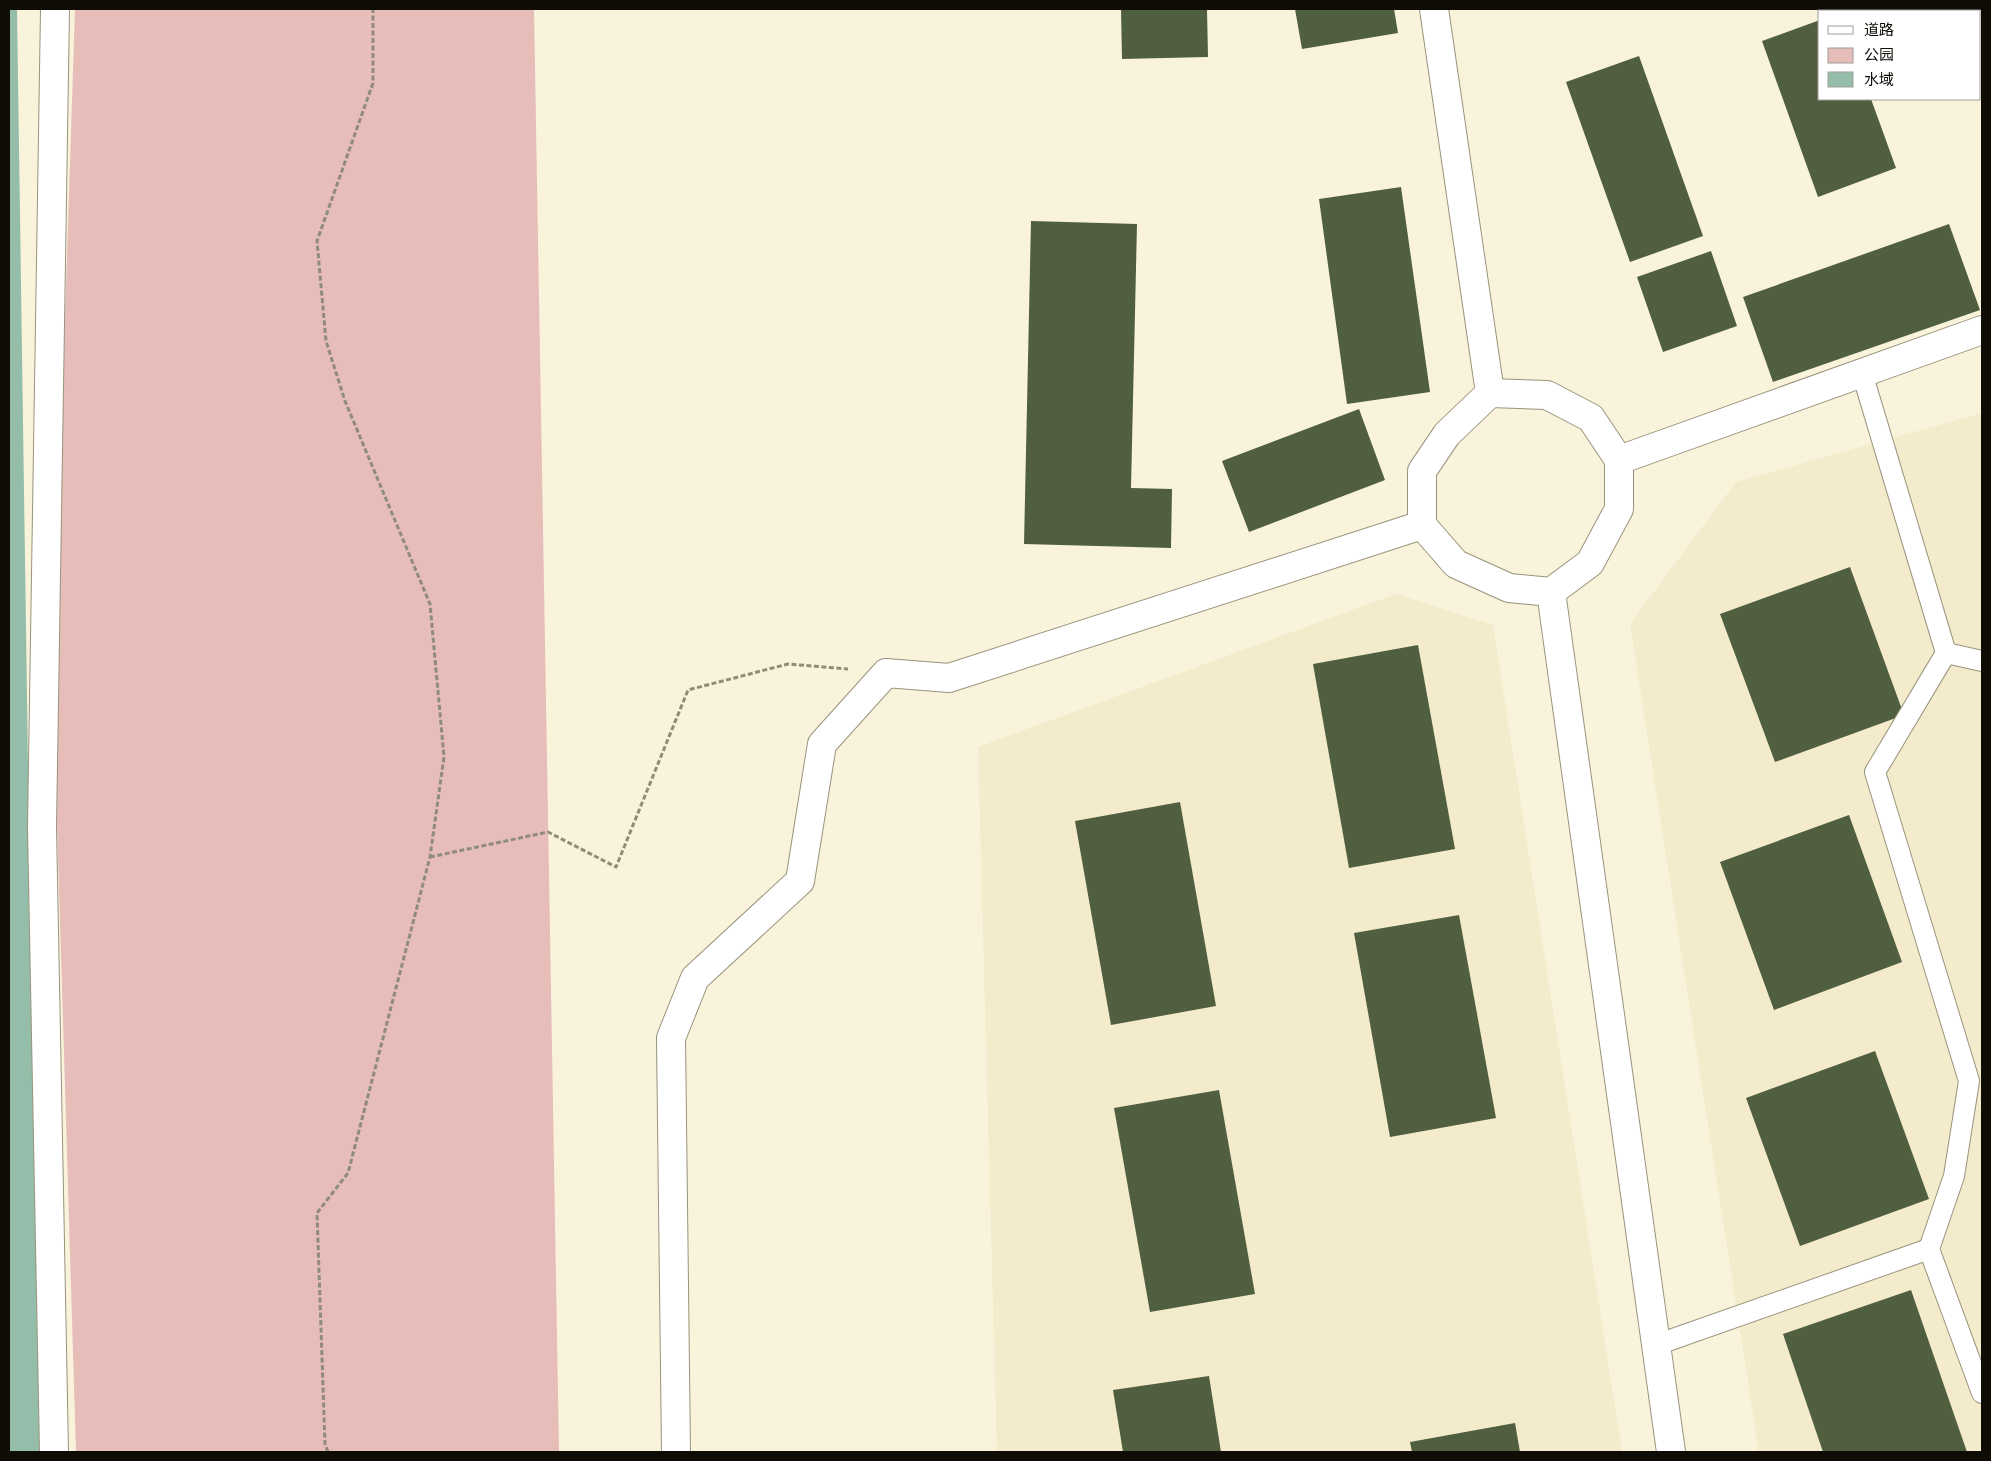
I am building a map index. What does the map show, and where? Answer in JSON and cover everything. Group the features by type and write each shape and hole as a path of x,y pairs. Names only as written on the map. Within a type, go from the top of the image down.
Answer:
{"street":[{"path":"54,1452 42,827 55,9"},
{"path":"1434,9 1490,393"},
{"path":"1619,460 1982,330"},
{"path":"1490,393 1547,395 1591,418 1619,460 1619,510 1590,563 1551,592 1509,588 1456,564 1422,525 1422,471 1447,434 1490,393"},
{"path":"676,1452 671,1038 695,978 800,881 822,744 886,673 949,678 1422,525"},
{"path":"1551,592 1671,1452"}],"lane":[{"path":"1862,373 1946,653 1875,772 1969,1081 1954,1176 1929,1249 1982,1393"},
{"path":"1946,653 1982,661"},
{"path":"1656,1345 1929,1249"}],"path":[{"path":"328,1452 325,1444 317,1213 348,1173 430,857 444,758 430,604 345,401 326,341 317,241 373,82 373,9"},
{"path":"430,857 548,832 616,867 688,690 788,664 886,673"}],"shaded area":[{"path":"1982,413 1982,1452 1759,1452 1630,624 1736,482"},
{"path":"1396,594 1493,625 1622,1452 997,1452 978,747"}],"green space":[{"path":"75,9 534,9 559,1452 76,1452 53,689"}],"water":[{"path":"9,9 17,9 30,902 42,1452 9,1452"}],"building":[{"path":"1121,9 1207,9 1208,57 1122,59"},
{"path":"1295,9 1394,9 1398,33 1302,49"},
{"path":"1818,21 1818,100 1871,100 1896,168 1818,197 1762,41"},
{"path":"1639,56 1703,236 1630,262 1566,82"},
{"path":"1401,187 1430,392 1347,404 1319,199"},
{"path":"1031,221 1137,224 1131,488 1172,489 1171,548 1024,544"},
{"path":"1949,224 1980,310 1773,382 1743,297"},
{"path":"1711,251 1737,326 1663,352 1637,277"},
{"path":"1359,409 1385,480 1249,532 1222,461"},
{"path":"1850,567 1904,715 1775,762 1720,614"},
{"path":"1418,645 1455,849 1349,868 1313,664"},
{"path":"1180,802 1216,1006 1111,1025 1075,821"},
{"path":"1849,815 1902,962 1774,1010 1720,862"},
{"path":"1459,915 1496,1118 1390,1137 1354,933"},
{"path":"1875,1051 1929,1199 1800,1246 1746,1098"},
{"path":"1219,1090 1255,1294 1150,1312 1114,1108"},
{"path":"1911,1290 1967,1452 1823,1452 1783,1334"},
{"path":"1209,1376 1221,1452 1123,1452 1113,1390"},
{"path":"1515,1423 1520,1452 1412,1452 1410,1442"}]}
